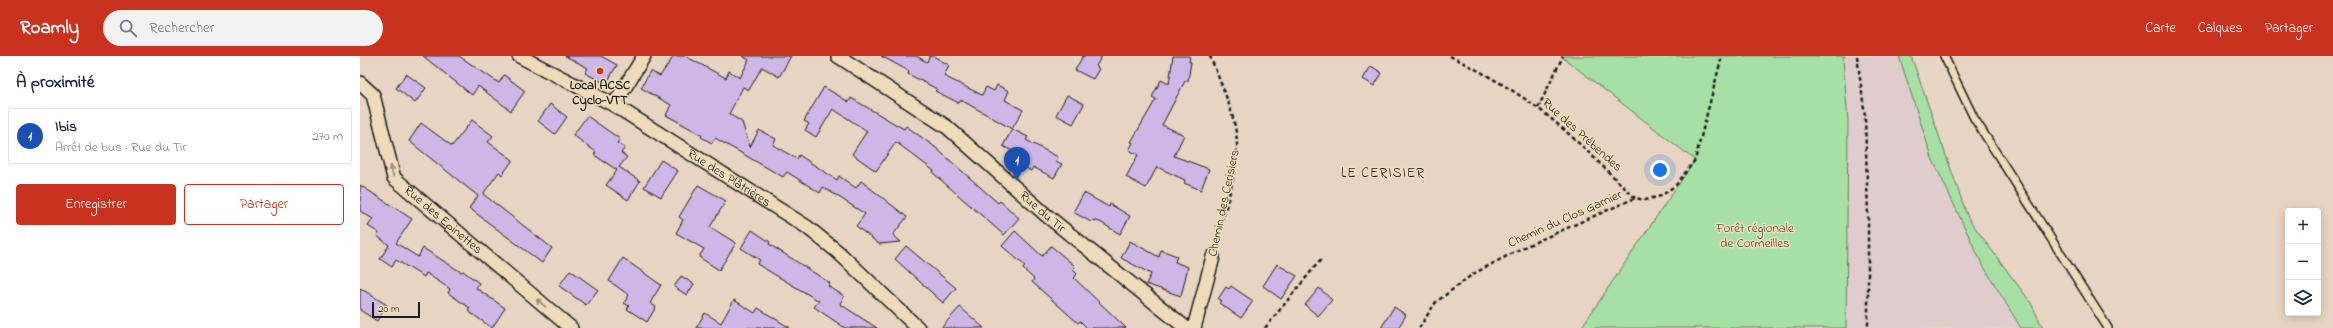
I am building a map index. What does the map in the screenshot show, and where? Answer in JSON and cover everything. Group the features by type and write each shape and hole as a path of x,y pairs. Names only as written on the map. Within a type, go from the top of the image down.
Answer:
{"street":[{"name":"Rue des Plâtrières","path":"519,56 614,105 685,148 807,227 838,252 918,328"},
{"path":"614,105 644,56"},
{"name":"Rue du Tir","path":"838,56 947,127 1046,214 1186,328"},
{"name":"Rue des Epinettes","path":"360,83 373,95 394,178 571,328"},
{"name":"Chemin des Cerisiers","path":"1194,328 1213,257"}],"lane":[{"path":"1944,56 1974,118 2108,328"}],"path":[{"name":"Chemin des Cerisiers","path":"1210,56 1230,110 1237,143 1234,169 1213,257"},
{"name":"Rue des Prébendes","path":"1450,56 1486,74 1538,108 1590,154 1635,198"},
{"path":"1538,108 1563,56"},
{"name":"Chemin du Clos Garnier","path":"1419,328 1436,302 1473,274 1522,248 1635,198 1645,200 1661,196 1676,186 1695,160 1722,56"},
{"path":"1857,56 1864,116 1868,216 1868,328"},
{"path":"1265,328 1322,258"}],"shaded area":[{"path":"1845,56 1899,56 1932,158 1981,262 2021,328 1846,328 1848,121 1843,59"}],"green space":[{"name":"Forêt régionale de Cormeilles","path":"1561,56 1845,56 1843,59 1848,121 1846,328 1581,328 1695,160"},
{"path":"1899,56 1911,56 1968,218 2031,303 2043,328 2021,328 1981,262 1932,158"}],"building":[{"path":"423,56 459,56 499,83 504,75 525,91 511,111 478,86 472,95"},
{"name":"Local ACSC Cyclo-VTT","path":"565,56 601,56 617,65 606,84 585,73 588,68"},
{"path":"674,56 685,56 726,78 729,71 740,78 749,60 742,56 791,56 779,77 762,67 749,90 743,87 729,114 742,122 750,147 759,130 776,139 773,145 797,159 799,155 837,180 839,176 856,188 861,181 907,217 893,235 901,242 879,244 856,226 865,214 823,187 820,193 787,172 783,177 715,138 712,143 701,137 702,135 666,115 671,105 641,88 650,71 660,76"},
{"path":"881,56 916,56 927,62 930,56 933,56 949,65 944,76 982,95 986,87 994,91 997,85 1009,91 1005,100 1023,110 1012,129 961,100 959,103 935,91 937,89 908,74 909,71"},
{"path":"1083,56 1102,56 1096,66 1099,69 1093,79 1075,70"},
{"path":"1173,56 1190,56 1189,62 1191,62 1188,81 1185,81 1162,125 1184,135 1174,156 1209,169 1201,190 1184,183 1185,180 1157,167 1146,188 1126,177 1138,155 1129,150 1133,143 1131,142 1156,99 1152,97 1161,80 1169,84"},
{"path":"1371,66 1382,73 1374,86 1363,79"},
{"path":"406,74 426,88 415,103 396,88"},
{"path":"824,87 849,102 851,98 904,129 906,126 935,147 998,203 1000,201 1019,218 1004,235 933,173 934,171 896,142 876,171 852,154 867,131 833,109 816,137 805,130 809,124 804,121"},
{"path":"1067,95 1084,104 1073,124 1056,115"},
{"path":"550,104 567,117 555,134 538,121"},
{"path":"587,116 620,139 617,143 625,148 621,153 627,157 619,167 640,181 628,200 606,185 617,170 594,155 596,152 573,135"},
{"path":"472,120 493,136 488,142 513,160 502,175 499,172 483,194 552,248 542,263 469,208 478,196 409,141 421,123 452,146"},
{"path":"1012,129 1028,137 1026,140 1058,157 1056,161 1062,164 1054,178 1033,167 1031,171 1021,165 1024,158 1003,146"},
{"path":"661,160 678,171 661,197 644,187"},
{"path":"360,185 412,219 396,243 418,257 423,248 461,272 463,271 479,283 476,288 505,308 492,328 468,311 470,308 448,293 450,289 426,273 424,277 396,260 392,267 380,259 389,245 377,236 379,233 368,226 373,219 360,211"},
{"path":"698,185 726,201 710,227 736,243 719,270 699,257 704,249 676,233 683,220 679,217"},
{"path":"1084,193 1109,207 1110,204 1130,216 1120,234 1100,222 1093,220 1091,222 1073,212"},
{"path":"752,230 770,242 769,244 830,283 828,286 844,296 840,304 877,328 845,328 814,307 819,301 757,264 760,260 741,248"},
{"path":"1015,231 1042,256 1051,246 1075,266 1072,269 1077,274 1074,278 1126,328 1087,328 1080,321 1078,323 1032,282 1034,279 1023,269 1025,266 1002,246"},
{"path":"1130,241 1159,257 1161,250 1177,256 1175,262 1188,267 1181,296 1146,284 1151,274 1121,258"},
{"path":"906,246 956,288 943,303 895,259"},
{"path":"623,258 661,285 650,303 656,307 647,322 627,309 629,306 624,303 629,295 609,281"},
{"path":"1277,264 1297,276 1281,299 1263,286"},
{"path":"570,270 598,290 586,305 559,286"},
{"path":"681,276 694,284 687,295 674,287"},
{"path":"1231,286 1253,301 1241,318 1219,303 1221,301 1218,299 1226,287 1229,289"},
{"path":"360,288 387,305 377,321 360,310"},
{"path":"1319,288 1332,300 1318,316 1305,305"},
{"path":"734,300 755,313 758,308 790,328 696,328 705,313 721,323"},
{"path":"960,307 984,328 941,328"},
{"path":"1394,307 1406,315 1398,328 1381,328"}],"place":[{"name":"Local ACSC Cyclo-VTT","path":"600,71"},
{"name":"Ibis","path":"1017,180"}],"district":[{"name":"LE CERISIER","path":"1383,173"}]}
